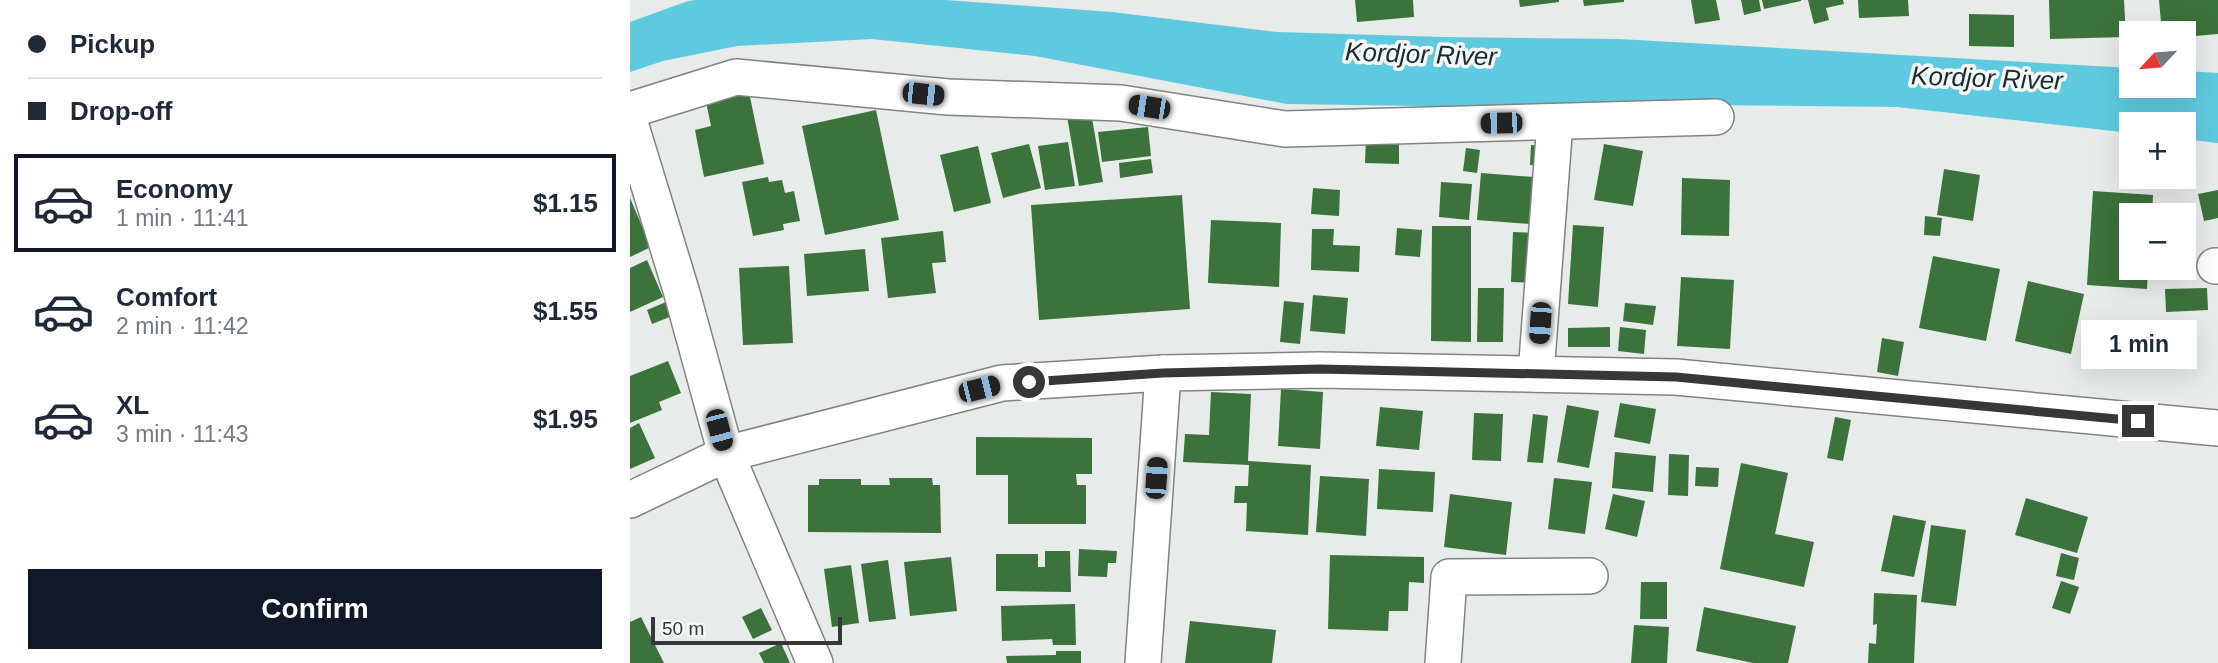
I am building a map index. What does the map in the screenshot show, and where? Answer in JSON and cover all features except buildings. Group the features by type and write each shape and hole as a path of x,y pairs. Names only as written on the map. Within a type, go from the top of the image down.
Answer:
{"street":[{"path":"630,110 736,77 948,97 1121,103 1285,129 1716,117"},
{"path":"1536,374 1555,122"},
{"path":"630,123 681,290 726,454 815,663"},
{"path":"630,500 726,454 1002,383 1163,373 1320,369 1676,377 2218,428"},
{"path":"1143,663 1163,373"},
{"path":"1443,663 1449,577 1590,576"}],"water":[{"name":"Kordjor River","path":"945,0 1112,12 1277,32 1619,39 2119,67 2119,98 2196,98 2196,72 2218,73 2218,143 2196,140 2196,112 2119,112 2119,132 1897,107 1287,104 1035,56 872,39 737,46 663,61 630,72 630,22 688,1"}],"route":[{"path":"1029,382 1163,373 1320,369 1676,377 2138,421"}]}
